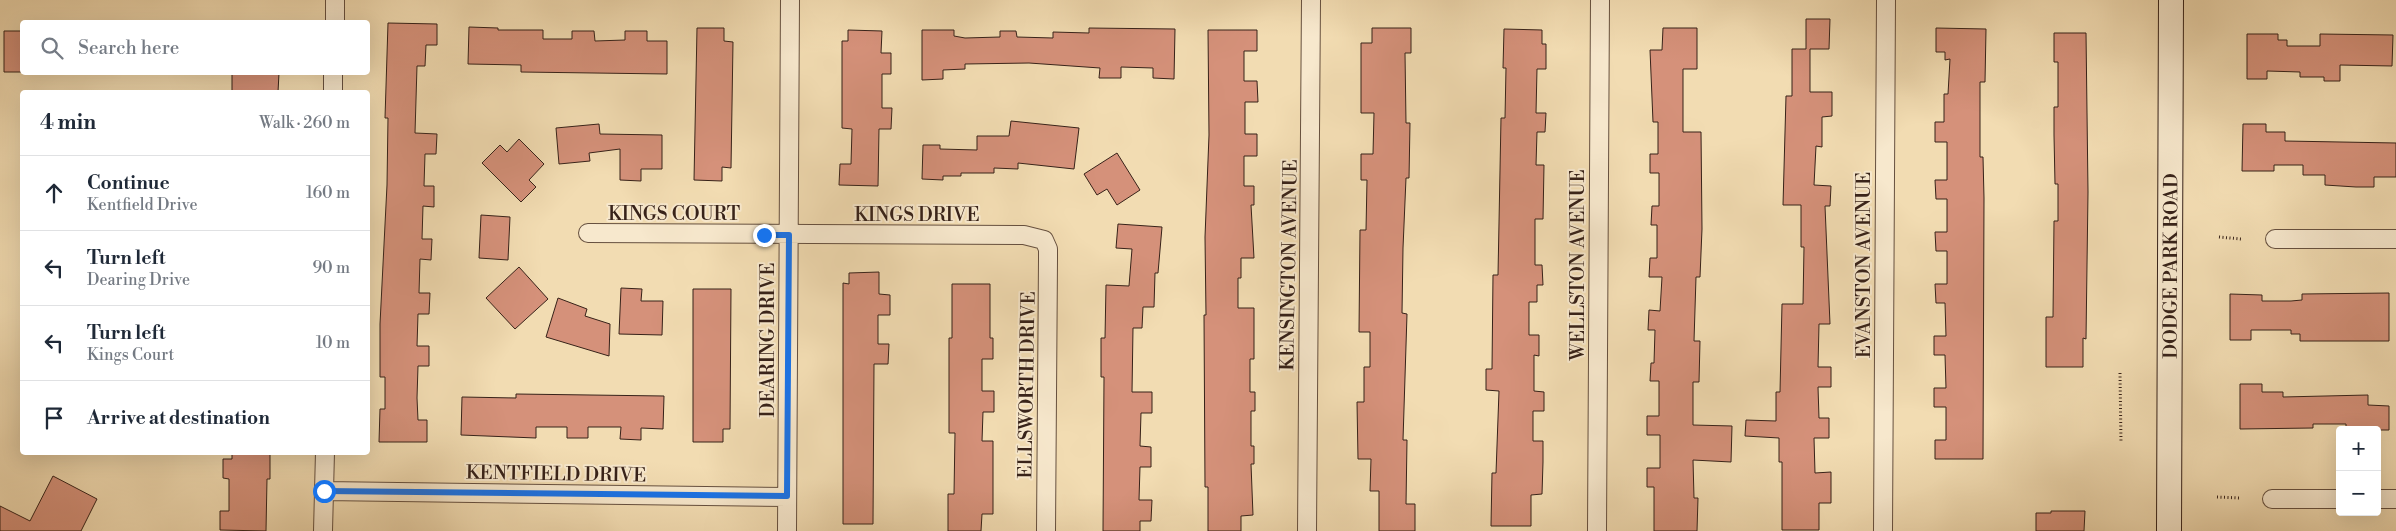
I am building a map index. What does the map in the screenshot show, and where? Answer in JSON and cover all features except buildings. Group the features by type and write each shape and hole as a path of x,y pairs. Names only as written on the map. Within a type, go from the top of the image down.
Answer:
{"street":[{"path":"335,0 335,20"},
{"name":"DEARING DRIVE","path":"787,531 790,0"},
{"name":"KENSINGTON AVENUE","path":"1307,531 1311,0"},
{"name":"WELLSTON AVENUE","path":"1597,531 1600,0"},
{"name":"EVANSTON AVENUE","path":"1884,531 1886,0"},
{"name":"DODGE PARK ROAD","path":"2169,531 2171,0"},
{"path":"333,75 333,90"},
{"name":"KINGS COURT","path":"588,233 789,235"},
{"name":"KINGS DRIVE","path":"789,235 1024,235 1044,240"},
{"path":"2275,239 2396,239"},
{"name":"ELLSWORTH DRIVE","path":"1044,240 1048,249 1046,531"},
{"path":"323,531 325,455"},
{"name":"KENTFIELD DRIVE","path":"324,491 787,496"},
{"path":"2272,499 2336,499"},
{"path":"2381,499 2396,499"}],"path":[{"path":"2219,237 2241,239"},
{"path":"2120,373 2121,443"},
{"path":"2217,497 2240,498"}],"route":[{"path":"324,491 787,496 789,235 764,235"}]}
